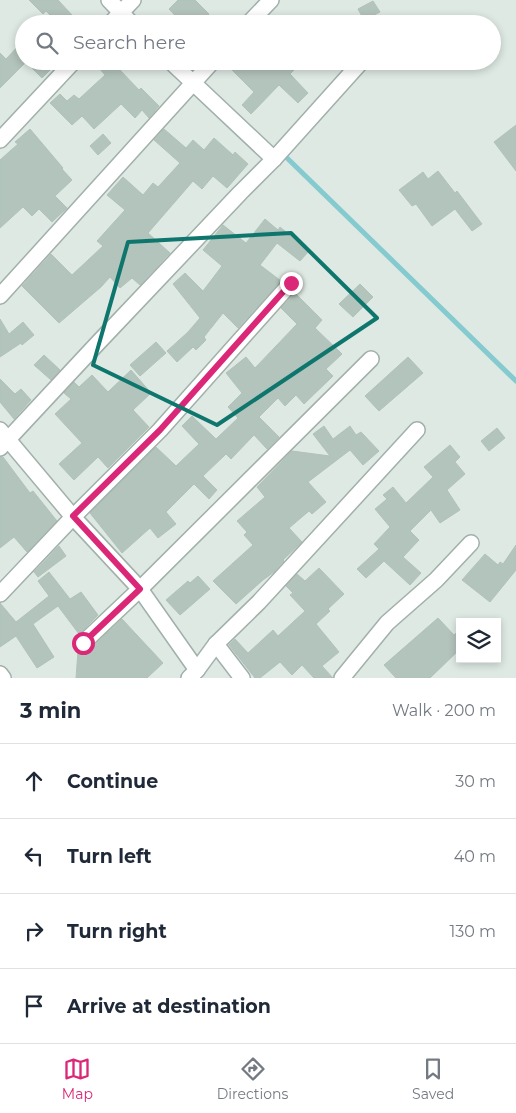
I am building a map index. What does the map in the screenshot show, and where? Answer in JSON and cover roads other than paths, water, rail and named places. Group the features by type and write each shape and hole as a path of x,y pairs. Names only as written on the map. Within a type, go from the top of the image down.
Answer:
{"street":[{"path":"109,0 121,13 132,0"},
{"path":"257,15 271,0"},
{"path":"0,140 66,70"},
{"path":"179,70 274,159"},
{"path":"0,296 204,70"},
{"path":"354,70 274,159 3,439 140,589 193,674 216,644 260,602 417,430"},
{"path":"0,594 73,516 160,430 291,283"},
{"path":"83,643 140,589 370,359"},
{"path":"342,678 387,624 436,580 470,543"},
{"path":"216,644 242,678"},
{"path":"0,674 3,678"}],"waterway":[{"path":"286,157 516,381"}]}
